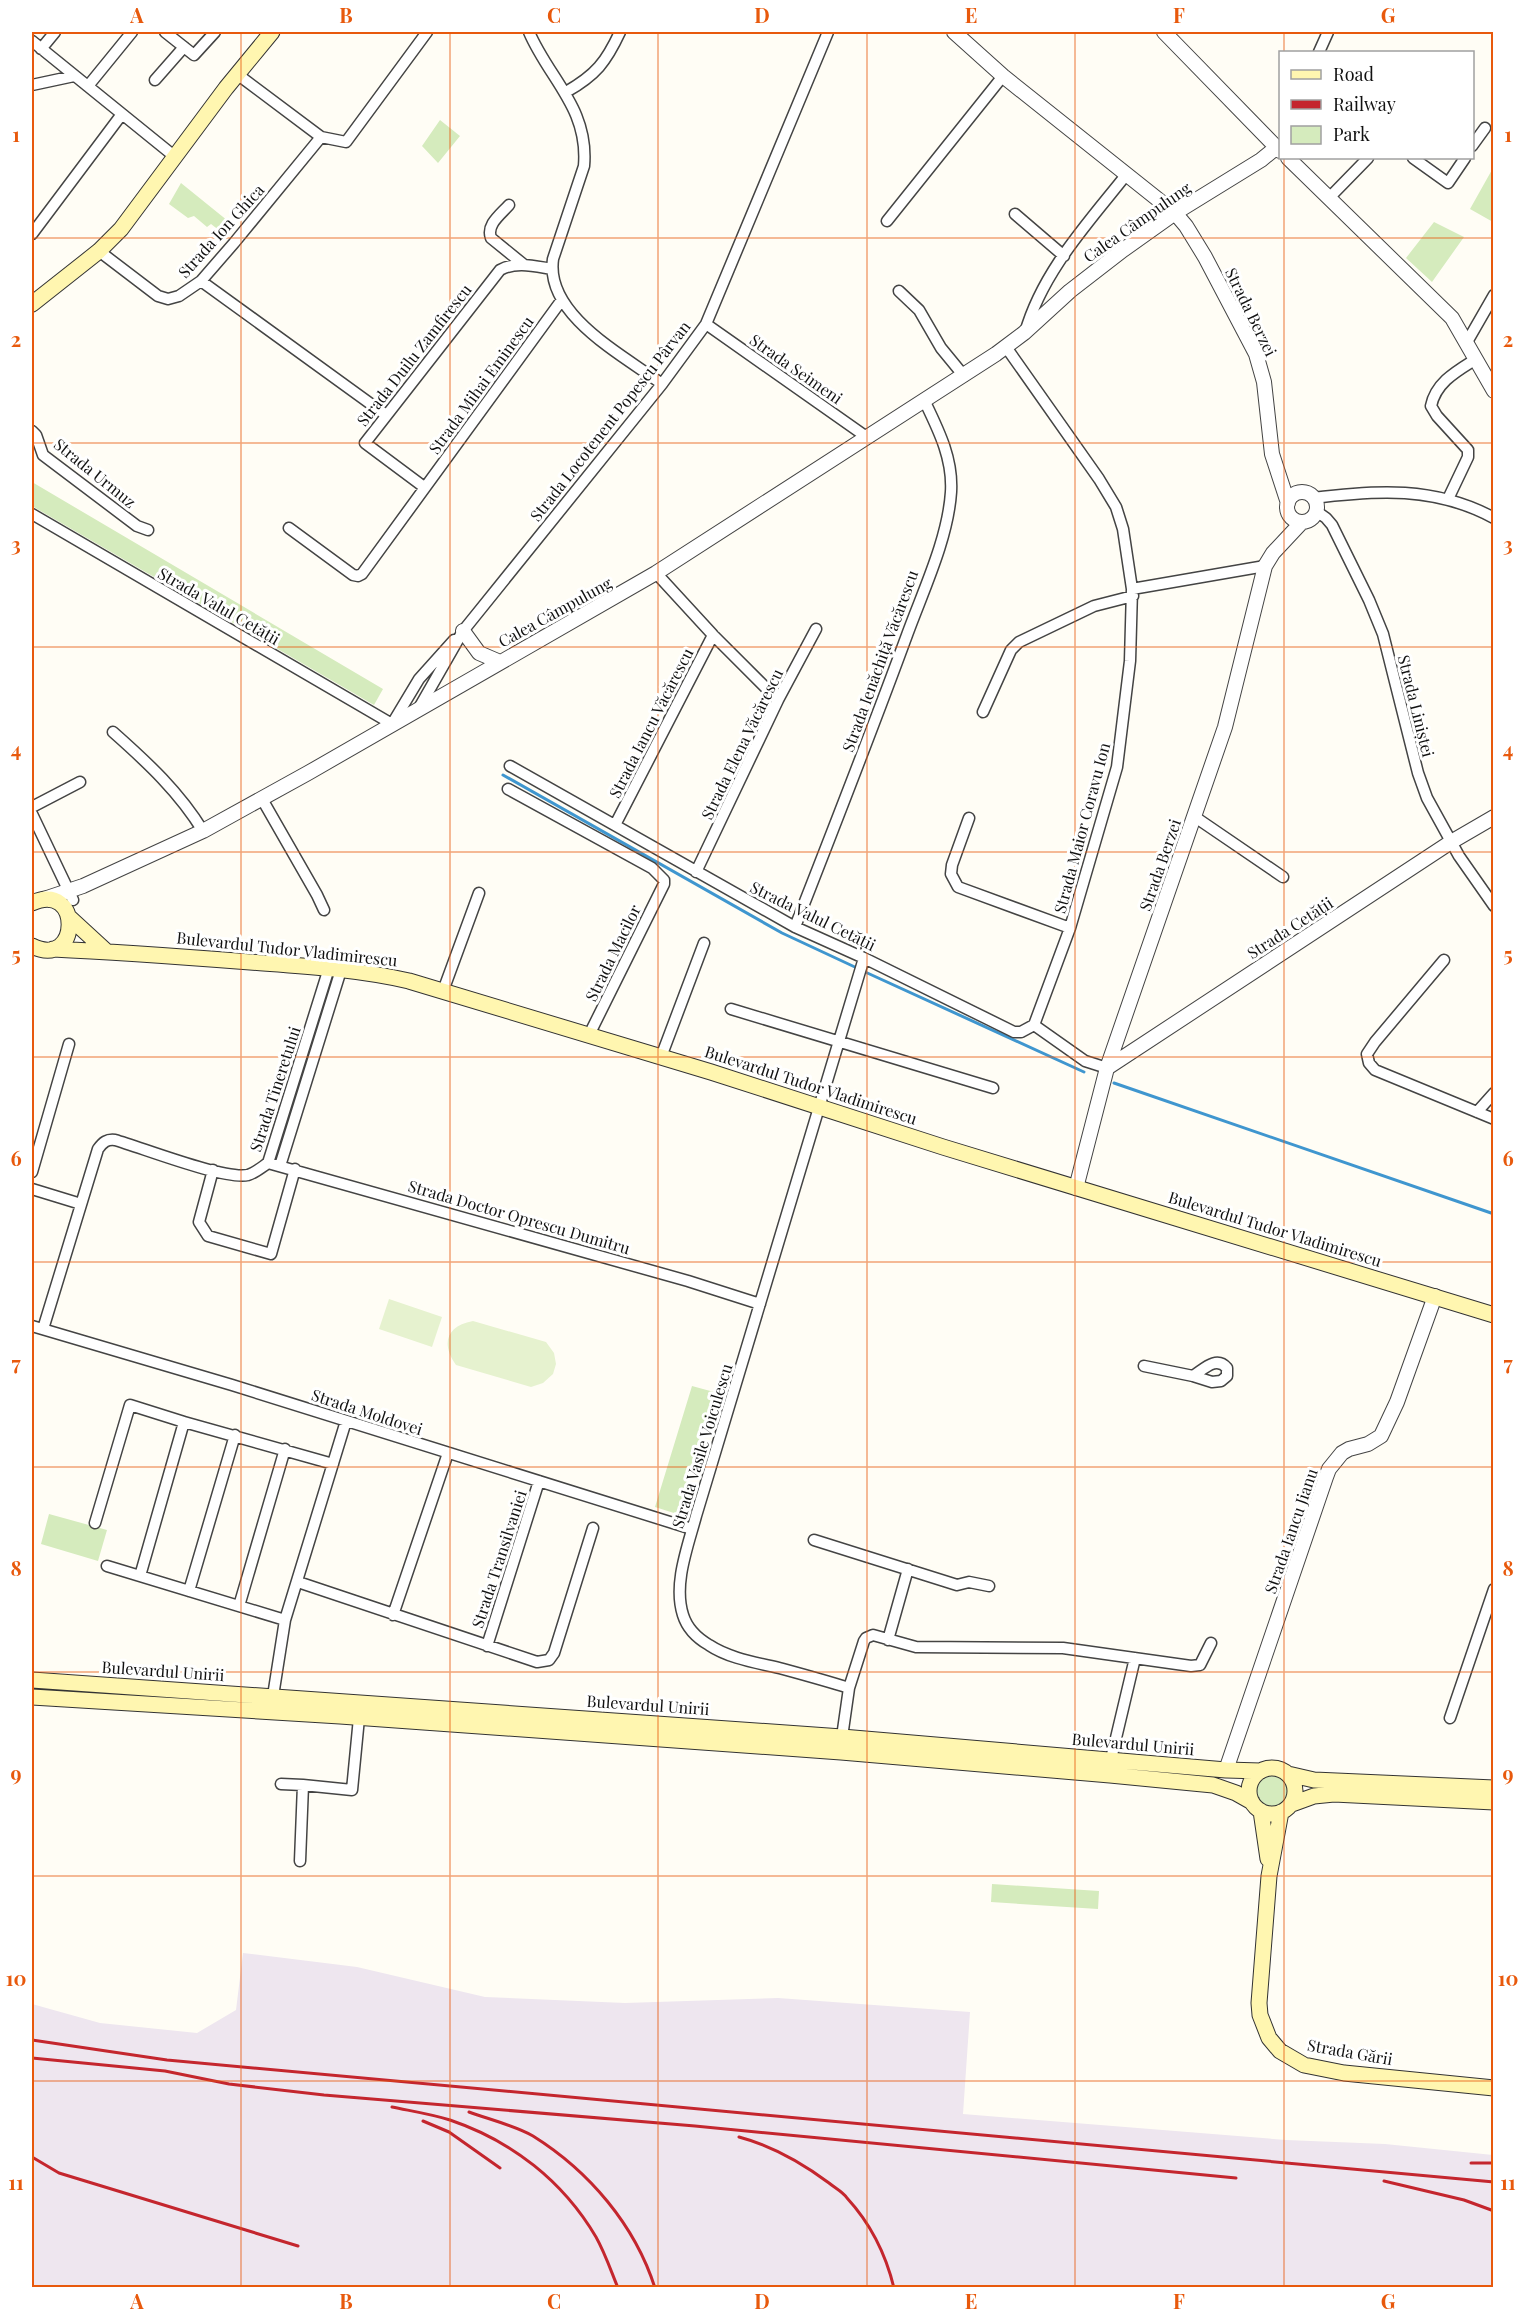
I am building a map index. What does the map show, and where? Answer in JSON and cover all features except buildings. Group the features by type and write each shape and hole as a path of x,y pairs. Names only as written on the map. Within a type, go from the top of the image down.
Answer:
{"main road":[{"path":"32,304 99,251 121,229 174,156 272,32"},
{"path":"36,902 56,902 69,905 106,951"},
{"path":"53,948 63,943 68,934 69,905"},
{"name":"Bulevardul Tudor Vladimirescu","path":"32,946 43,950 53,948 106,951 335,969 389,976 443,990 1076,1188 1494,1315"},
{"name":"Bulevardul Unirii","path":"32,1680 361,1702 842,1745 991,1766 1261,1771"},
{"path":"83,1684 83,1702"},
{"path":"272,1713 273,1696"},
{"name":"Bulevardul Unirii","path":"32,1697 83,1702 842,1745 993,1750 1111,1767 1206,1784 1226,1789 1257,1806"},
{"path":"359,1718 361,1702"},
{"path":"991,1766 993,1750"},
{"path":"1494,1788 1311,1779 1288,1774 1276,1768 1261,1771 1254,1777 1250,1786 1257,1806 1272,1814 1314,1796 1334,1794 1494,1802"},
{"path":"1286,1808 1295,1797 1295,1787 1288,1774"},
{"name":"Strada Gării","path":"1257,1806 1269,1872"},
{"name":"Strada Gării","path":"1286,1808 1269,1872 1259,2003 1265,2031 1280,2051 1304,2065 1320,2069 1494,2088"}],"street":[{"path":"41,49 55,32"},
{"path":"88,86 132,32"},
{"path":"165,32 194,55 215,32"},
{"path":"237,74 321,137 346,142 427,32"},
{"path":"529,32 566,92 583,133 585,158 552,269 555,286 561,301 577,321 662,384"},
{"path":"566,92 588,80 610,54 620,32"},
{"name":"Strada Locotenent Popescu Pârvan","path":"419,708 463,631 662,384 706,324 828,32"},
{"name":"Strada Berzei","path":"954,32 1003,76 1175,213 1205,257 1256,354 1264,382 1270,442 1289,509 1273,553"},
{"path":"1164,32 1279,145"},
{"path":"1319,51 1328,32"},
{"path":"32,41 174,156"},
{"path":"155,80 184,47"},
{"path":"32,85 74,76"},
{"path":"887,221 1003,76"},
{"path":"32,234 122,114"},
{"path":"1474,144 1485,128"},
{"name":"Strada Ion Ghica","path":"99,251 158,296 168,299 179,296 201,281 321,137"},
{"name":"Calea Câmpulung","path":"69,905 83,886 203,831 262,799 656,573 964,376 1006,347 1084,280 1175,213 1261,160 1279,145"},
{"path":"1289,159 1452,318 1494,391"},
{"path":"1329,198 1367,159"},
{"path":"1414,159 1448,183 1464,159"},
{"name":"Calea Câmpulung","path":"1024,333 1039,295 1064,255 1126,174"},
{"path":"509,205 491,226 489,234 491,238 523,264 552,269"},
{"path":"1015,214 1064,255"},
{"name":"Strada Duilu Zamfirescu","path":"424,487 365,443 500,270 507,266 523,264"},
{"path":"201,281 386,415"},
{"path":"899,291 919,310 941,348 964,376"},
{"path":"1467,342 1494,295"},
{"name":"Strada Mihai Eminescu","path":"289,528 344,569 358,576 561,301"},
{"name":"Strada Seimeni","path":"706,324 868,438"},
{"name":"Strada Maior Coravu Ion","path":"1006,347 1100,479 1116,507 1123,529 1132,592 1126,704 1117,766 1070,928 1034,1025"},
{"path":"1448,499 1468,457 1468,450 1437,416 1431,406 1434,393 1446,379 1476,359"},
{"name":"Strada Ienăchiță Văcărescu","path":"795,927 933,564 948,512 951,490 950,467 942,438 925,402"},
{"name":"Strada Urmuz","path":"32,431 36,435 43,454 137,526 148,530"},
{"path":"1279,471 1312,503 1311,519 1302,522 1295,520 1289,509 1295,494 1312,503 1331,496 1373,491 1429,495 1448,499 1494,518"},
{"name":"Strada Liniștei","path":"1312,503 1332,525 1376,616 1422,788 1451,842 1494,906"},
{"name":"Strada Valul Cetății","path":"32,514 392,724"},
{"name":"Strada Berzei","path":"1076,1188 1107,1068 1225,727 1265,566 1273,553 1302,522"},
{"path":"983,712 1011,650 1019,642 1094,606 1132,592 1265,566"},
{"path":"656,573 712,635 778,700"},
{"name":"Strada Elena Văcărescu","path":"696,872 778,700 816,629"},
{"path":"392,724 419,679 444,649 463,631 478,653 500,662"},
{"name":"Strada Iancu Văcărescu","path":"615,825 712,635"},
{"path":"113,732 180,796 203,831"},
{"name":"Strada Valul Cetății","path":"510,766 795,927 864,958 1014,1032 1021,1032 1034,1025"},
{"path":"32,807 80,782"},
{"name":"Strada Macilor","path":"508,789 652,868 664,880 589,1035"},
{"path":"262,799 324,910"},
{"path":"32,814 69,905"},
{"path":"1195,817 1283,877"},
{"name":"Strada Cetății","path":"1107,1068 1451,842 1494,817"},
{"path":"969,818 952,866 951,874 958,887 1070,928"},
{"path":"443,990 479,893"},
{"path":"661,1057 704,943"},
{"name":"Strada Vasile Voiculescu","path":"849,1688 711,1647 696,1636 685,1620 680,1599 680,1582 692,1529 864,958"},
{"path":"1444,960 1376,1042 1368,1054 1369,1064 1375,1070 1494,1119"},
{"name":"Strada Tineretului","path":"43,1329 98,1149 107,1140 115,1140 238,1176 250,1175 268,1163 335,969"},
{"name":"Strada Tineretului","path":"280,1166 335,969"},
{"path":"730,1009 993,1088"},
{"path":"1034,1025 1085,1061 1107,1068"},
{"path":"32,1172 69,1044"},
{"path":"1477,1112 1494,1093"},
{"name":"Strada Doctor Oprescu Dumitru","path":"268,1163 688,1281 760,1304"},
{"path":"213,1170 199,1222 208,1236 271,1254 295,1169"},
{"path":"32,1189 81,1204"},
{"name":"Strada Iancu Jianu","path":"1226,1770 1329,1469 1342,1453 1368,1444 1381,1436 1397,1402 1435,1296"},
{"name":"Strada Moldovei","path":"32,1326 232,1385 692,1529"},
{"path":"1144,1366 1193,1376"},
{"path":"95,1523 130,1405 333,1464"},
{"path":"273,1696 285,1620 346,1421"},
{"path":"140,1576 184,1422"},
{"path":"189,1591 235,1435"},
{"path":"239,1606 285,1449"},
{"path":"393,1615 448,1453"},
{"name":"Strada Transilvaniei","path":"487,1646 539,1481"},
{"name":"Strada Transilvaniei","path":"298,1582 537,1662 549,1660 554,1653 593,1528"},
{"path":"814,1540 957,1585 969,1582 989,1586"},
{"path":"107,1566 285,1620"},
{"path":"888,1640 908,1569"},
{"path":"1450,1718 1494,1589"},
{"path":"842,1745 849,1688 866,1638 873,1635 916,1647 1064,1648 1191,1666 1200,1665 1211,1643"},
{"path":"1111,1767 1135,1658"},
{"path":"281,1784 352,1790 359,1718"},
{"path":"300,1861 303,1785"}],"shaded area":[{"path":"243,1953 357,1967 485,1997 625,2003 778,1998 970,2012 963,2114 1286,2140 1385,2144 1493,2155 1493,2287 32,2287 32,2004 100,2023 197,2033 236,2010"}],"green space":[{"path":"440,120 460,136 438,163 422,146"},
{"path":"1493,168 1494,222 1470,209"},
{"path":"181,183 228,221 220,231 211,224 207,227 194,216 188,218 169,204"},
{"path":"1434,222 1464,237 1432,282 1406,258"},
{"path":"32,482 383,689 374,705 32,506"},
{"path":"389,1299 442,1317 432,1347 379,1329"},
{"path":"473,1321 546,1342 554,1353 556,1364 553,1374 543,1383 531,1387 456,1365 449,1350 449,1337 457,1327"},
{"path":"692,1386 714,1392 677,1514 655,1507"},
{"path":"49,1514 107,1530 98,1561 41,1544"},
{"path":"1272,1775 1283,1780 1288,1791 1283,1802 1272,1807 1261,1802 1256,1791 1261,1780"},
{"path":"992,1884 1099,1891 1098,1909 991,1902"}],"waterway":[{"path":"503,775 782,933 857,968"},
{"path":"863,971 1084,1072"},
{"path":"1114,1083 1494,1214"}],"railway":[{"path":"32,2040 167,2060 1494,2182"},
{"path":"32,2058 165,2071 229,2084 324,2095 695,2126 1236,2178"},
{"path":"392,2107 443,2118 473,2129 515,2151 534,2165 552,2181 583,2217 599,2243 618,2288"},
{"path":"469,2112 533,2136 573,2166 591,2183 622,2221 646,2265 655,2288"},
{"path":"423,2121 449,2132 500,2168"},
{"path":"739,2137 763,2145 808,2168 843,2194 863,2218 876,2240 887,2264 894,2288"},
{"path":"32,2157 59,2173 298,2246"},
{"path":"1471,2163 1494,2163"},
{"path":"1384,2181 1464,2200 1494,2211"}]}
